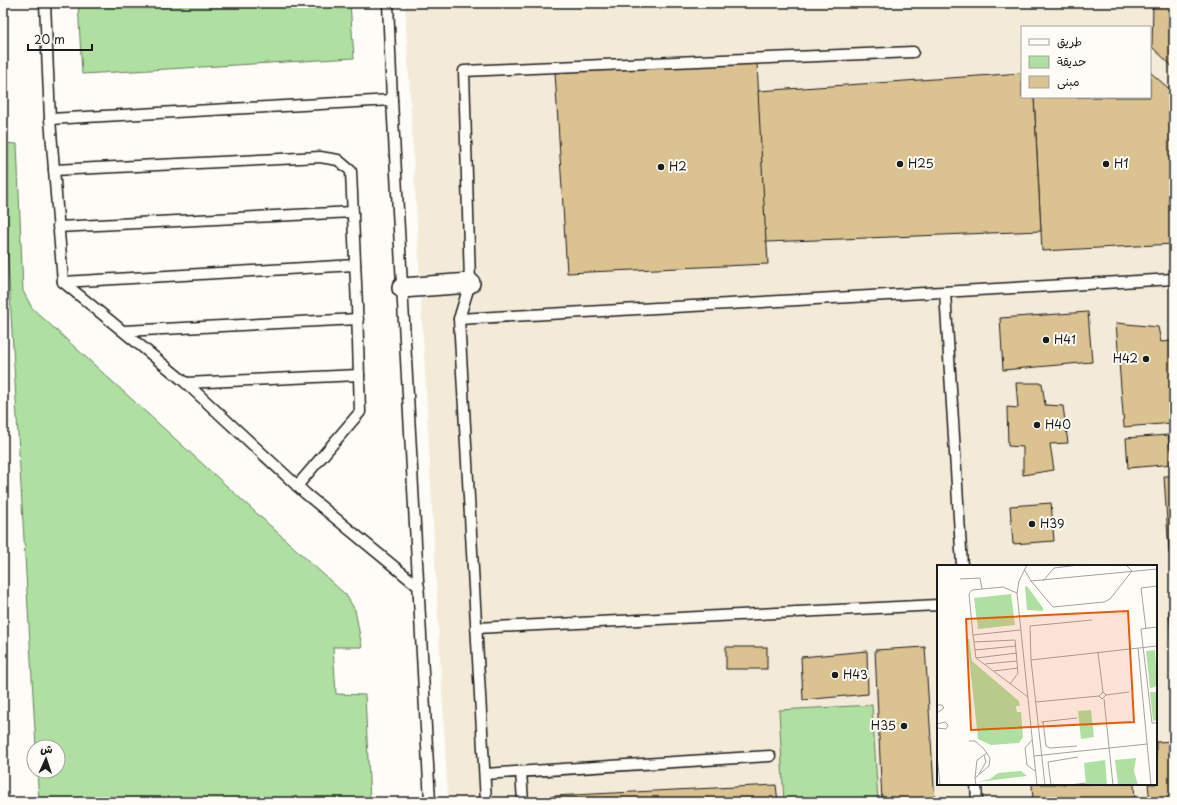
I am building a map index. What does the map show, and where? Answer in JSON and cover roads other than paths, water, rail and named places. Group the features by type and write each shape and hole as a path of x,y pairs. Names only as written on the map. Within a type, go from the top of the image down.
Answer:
{"street":[{"path":"402,288 470,283"}],"lane":[{"path":"45,3 50,119 63,282 124,331 186,384 306,494 419,587"},
{"path":"388,3 430,802"},
{"path":"486,802 459,318 470,283 464,71 913,52"},
{"path":"50,119 392,100"},
{"path":"54,170 320,157 338,160 351,171 358,319 360,412 297,486"},
{"path":"58,227 353,212"},
{"path":"63,282 355,265"},
{"path":"459,318 1174,279"},
{"path":"945,292 962,565"},
{"path":"124,331 358,319"},
{"path":"186,384 359,375"},
{"path":"476,628 937,605"},
{"path":"485,774 770,756"},
{"path":"521,772 523,802"},
{"path":"976,785 977,802"}],"place":[{"name":"H25","path":"900,164"},
{"name":"H1","path":"1106,164"},
{"name":"H2","path":"661,167"},
{"name":"H41","path":"1046,340"},
{"name":"H42","path":"1146,359"},
{"name":"H40","path":"1037,425"},
{"name":"H39","path":"1032,524"},
{"name":"H43","path":"835,675"},
{"name":"H35","path":"904,726"}]}
